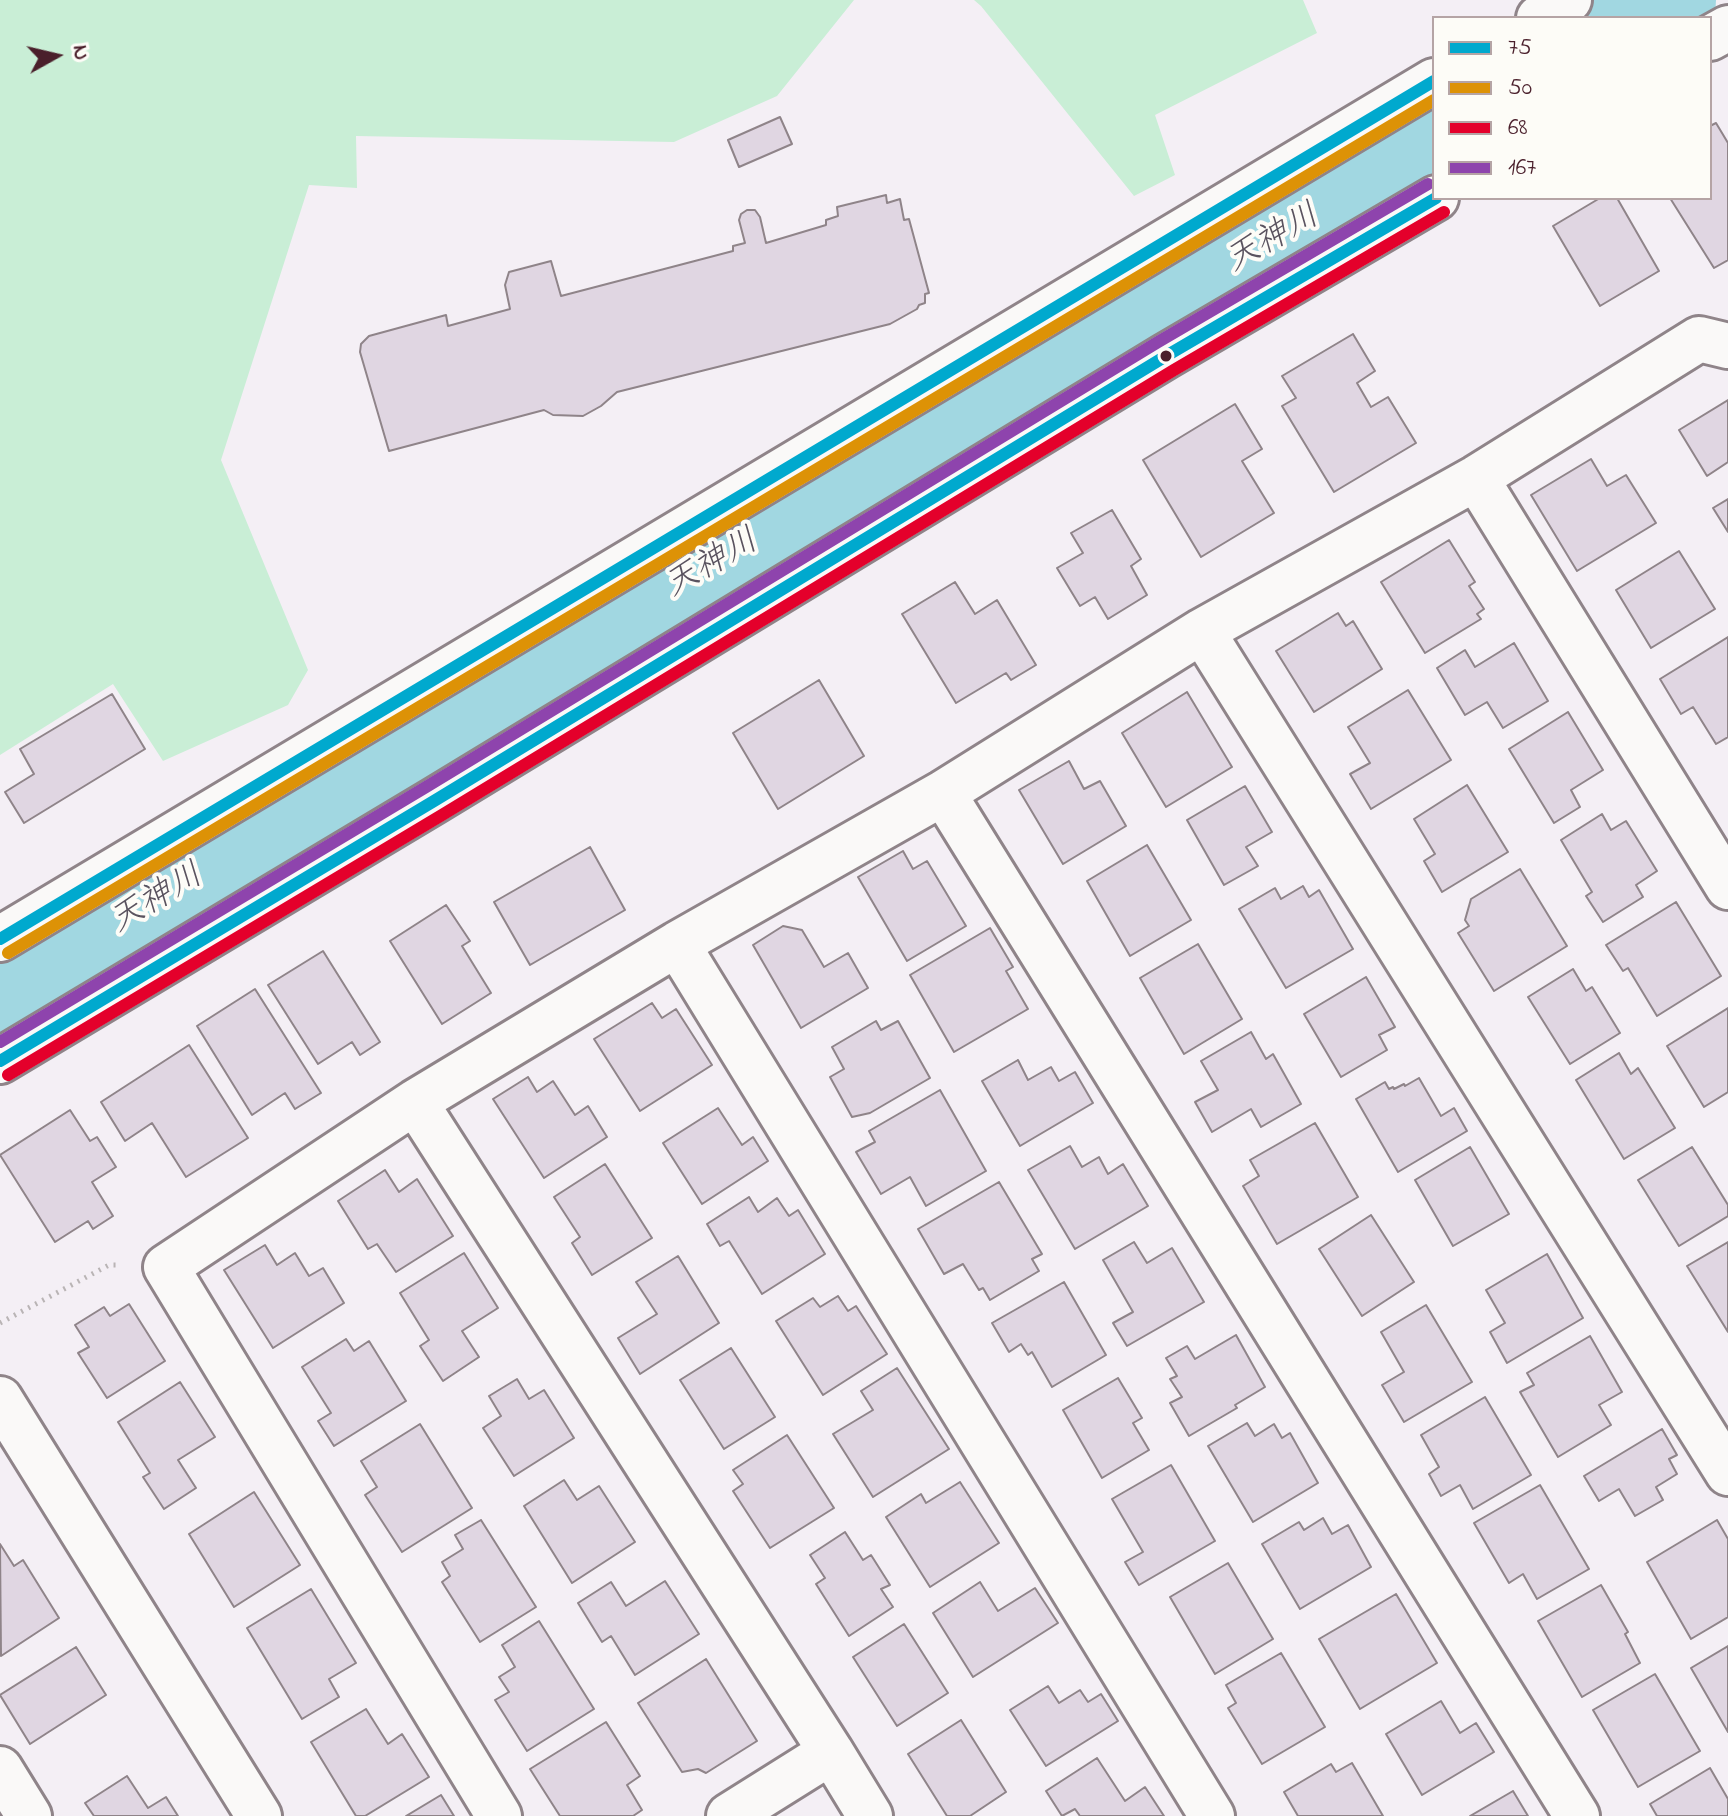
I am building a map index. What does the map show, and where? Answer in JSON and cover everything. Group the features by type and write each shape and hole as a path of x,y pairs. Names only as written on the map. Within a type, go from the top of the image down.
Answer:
{"street":[{"path":"1542,16 1569,0"},
{"path":"0,939 1432,82"},
{"path":"0,1061 1166,356 1433,200"},
{"path":"499,1816 166,1267 415,1102 677,944 943,793 1202,631 1476,478 1699,339 1728,346"},
{"path":"1476,478 1728,887"},
{"path":"1202,631 1728,1473"},
{"path":"943,793 1577,1816"},
{"path":"677,944 1212,1816"},
{"path":"415,1102 870,1816"},
{"path":"0,1399 259,1816"},
{"path":"729,1816 831,1752"},
{"path":"0,1769 29,1816"}],"path":[{"path":"0,1323 109,1265 166,1267"}],"green space":[{"path":"0,0 854,0 777,96 674,142 356,136 357,188 309,185 221,460 308,670 288,705 163,761 113,684 0,755"},
{"path":"974,0 1303,0 1317,33 1155,115 1175,175 1134,196"}],"building":[{"path":"780,117 792,144 739,167 728,140"},
{"path":"1716,123 1728,143 1728,260 1714,268 1671,200 1712,200 1712,125"},
{"path":"886,195 887,203 900,199 904,220 909,219 929,293 925,294 925,303 890,324 617,392 583,416 553,415 544,410 389,451 360,352 361,344 369,336 446,315 448,326 510,309 505,285 509,272 551,261 561,296 733,251 733,246 745,243 739,220 747,210 755,210 760,217 766,243 826,225 826,220 838,216 837,207"},
{"path":"1597,200 1618,200 1659,271 1600,306 1553,226"},
{"path":"1353,334 1375,371 1357,383 1371,407 1388,397 1416,443 1334,492 1282,406 1296,398 1282,376"},
{"path":"1728,400 1728,462 1707,476 1679,430"},
{"path":"1235,404 1262,449 1242,461 1274,513 1201,557 1143,460"},
{"path":"1591,459 1607,486 1626,475 1656,523 1577,571 1531,495"},
{"path":"1728,499 1728,532 1713,508"},
{"path":"1112,510 1141,559 1131,566 1147,595 1108,619 1095,597 1080,606 1057,568 1083,553 1071,533"},
{"path":"1449,540 1475,582 1469,586 1484,609 1477,614 1481,619 1425,653 1381,582"},
{"path":"1679,551 1715,609 1651,648 1616,590"},
{"path":"955,582 975,614 997,600 1036,665 1011,680 1006,673 956,703 902,614"},
{"path":"1338,613 1346,626 1353,621 1382,669 1314,712 1276,651"},
{"path":"1728,637 1728,737 1716,744 1693,707 1681,714 1660,679"},
{"path":"1514,643 1548,701 1503,728 1487,702 1465,715 1437,668 1465,650 1475,667"},
{"path":"819,680 864,756 778,809 733,733"},
{"path":"1408,690 1451,760 1371,809 1350,774 1370,763 1348,727"},
{"path":"1187,692 1232,767 1166,807 1122,733"},
{"path":"112,694 145,749 24,823 5,792 34,774 20,749"},
{"path":"1568,712 1603,770 1571,790 1580,807 1554,823 1509,749"},
{"path":"1069,761 1084,789 1100,781 1126,826 1063,864 1019,790"},
{"path":"1467,785 1508,852 1442,892 1424,861 1435,854 1414,819"},
{"path":"1245,786 1272,832 1246,847 1258,866 1224,885 1187,820"},
{"path":"1602,814 1611,830 1626,821 1657,871 1636,885 1643,897 1603,922 1586,896 1592,892 1561,840"},
{"path":"1147,845 1191,920 1130,956 1087,881"},
{"path":"590,847 625,910 530,965 494,902"},
{"path":"903,851 913,869 927,861 966,926 907,961 858,877"},
{"path":"1520,869 1567,946 1494,991 1458,933 1469,926 1465,920 1471,899"},
{"path":"1303,886 1309,897 1319,890 1353,949 1286,988 1239,909 1275,888 1281,899"},
{"path":"1676,902 1721,976 1657,1016 1628,968 1623,971 1606,945"},
{"path":"446,905 470,941 462,946 491,993 442,1024 390,941"},
{"path":"783,926 802,930 824,967 848,953 868,988 801,1028 753,945"},
{"path":"990,928 1013,967 1006,971 1028,1009 954,1052 910,975"},
{"path":"1198,944 1242,1019 1184,1054 1140,978"},
{"path":"323,951 380,1042 360,1055 352,1042 318,1064 268,985"},
{"path":"1573,969 1586,991 1592,987 1620,1033 1570,1064 1528,997"},
{"path":"1366,977 1395,1027 1379,1035 1387,1050 1341,1077 1304,1014"},
{"path":"255,989 321,1093 295,1109 285,1093 252,1115 197,1026"},
{"path":"652,1003 662,1018 676,1009 712,1065 640,1111 594,1039"},
{"path":"1728,1008 1728,1092 1704,1107 1667,1046"},
{"path":"876,1021 881,1030 898,1021 930,1078 870,1113 852,1117 830,1077 844,1069 832,1047"},
{"path":"1251,1032 1266,1059 1273,1054 1301,1104 1261,1127 1251,1109 1212,1132 1195,1102 1218,1090 1201,1061"},
{"path":"189,1045 248,1138 186,1177 152,1123 125,1141 101,1102"},
{"path":"1619,1053 1631,1074 1638,1068 1675,1128 1624,1159 1576,1080"},
{"path":"1018,1060 1028,1080 1051,1067 1059,1081 1075,1072 1093,1103 1020,1146 982,1081"},
{"path":"528,1077 537,1092 553,1081 575,1115 588,1106 607,1137 544,1178 493,1099"},
{"path":"1419,1078 1441,1116 1454,1108 1467,1131 1398,1172 1356,1099 1385,1082 1389,1089 1394,1089"},
{"path":"940,1090 986,1171 926,1206 910,1177 881,1194 856,1152 875,1142 869,1131"},
{"path":"718,1108 742,1145 753,1137 768,1161 702,1204 663,1143"},
{"path":"70,1110 90,1141 97,1137 116,1167 92,1182 113,1216 93,1229 88,1221 55,1242 0,1155"},
{"path":"1315,1123 1358,1197 1277,1244 1243,1186 1259,1176 1250,1160"},
{"path":"1070,1146 1082,1167 1099,1157 1108,1174 1123,1164 1148,1206 1075,1249 1028,1170"},
{"path":"1470,1147 1509,1214 1453,1246 1415,1180"},
{"path":"1692,1147 1728,1205 1728,1216 1679,1246 1638,1180"},
{"path":"605,1164 652,1238 592,1275 572,1243 580,1237 554,1197"},
{"path":"385,1170 399,1192 417,1179 453,1236 396,1272 377,1244 368,1249 338,1201"},
{"path":"999,1182 1042,1254 1032,1259 1039,1271 990,1300 983,1288 979,1290 963,1264 944,1274 918,1229"},
{"path":"749,1197 758,1212 777,1198 789,1216 798,1210 825,1254 762,1294 729,1241 720,1246 707,1224"},
{"path":"1371,1215 1414,1282 1362,1316 1319,1249"},
{"path":"1134,1242 1147,1263 1172,1248 1204,1302 1127,1346 1113,1323 1133,1312 1103,1260"},
{"path":"1728,1242 1728,1332 1687,1266"},
{"path":"265,1245 277,1265 295,1253 309,1276 323,1268 344,1303 273,1348 224,1270"},
{"path":"464,1253 498,1308 462,1331 479,1357 443,1381 420,1346 429,1340 400,1293"},
{"path":"1547,1254 1583,1318 1507,1363 1490,1332 1505,1323 1486,1290"},
{"path":"678,1256 719,1323 640,1374 618,1338 657,1314 636,1282"},
{"path":"1064,1282 1106,1355 1052,1387 1032,1352 1028,1355 1021,1344 1009,1352 992,1323"},
{"path":"838,1296 848,1311 856,1306 887,1354 823,1395 776,1321 813,1298 820,1307"},
{"path":"129,1304 165,1361 107,1398 78,1353 89,1347 75,1325 104,1307 110,1316"},
{"path":"1426,1305 1472,1382 1404,1422 1382,1385 1404,1372 1381,1332"},
{"path":"1236,1335 1265,1387 1235,1405 1237,1408 1189,1436 1170,1403 1182,1397 1170,1379 1177,1376 1166,1358 1187,1346 1195,1359"},
{"path":"1590,1336 1622,1392 1599,1405 1611,1425 1558,1457 1520,1392 1534,1385 1527,1373"},
{"path":"346,1339 354,1351 369,1341 406,1401 334,1446 318,1421 331,1413 302,1367"},
{"path":"731,1348 775,1417 724,1449 680,1380"},
{"path":"897,1368 949,1449 873,1497 833,1434 873,1410 861,1391"},
{"path":"1118,1378 1142,1418 1133,1423 1149,1450 1102,1478 1063,1410"},
{"path":"517,1379 529,1399 544,1390 574,1438 514,1476 483,1428 501,1416 489,1396"},
{"path":"180,1382 215,1437 178,1460 196,1488 164,1509 143,1477 150,1473 118,1422"},
{"path":"1485,1397 1531,1475 1473,1509 1460,1485 1441,1496 1429,1474 1439,1467 1421,1435"},
{"path":"1247,1423 1255,1436 1274,1424 1282,1438 1290,1433 1318,1483 1253,1522 1208,1446"},
{"path":"420,1424 472,1508 402,1552 365,1495 377,1487 361,1461"},
{"path":"1662,1429 1677,1455 1669,1459 1677,1474 1656,1487 1663,1500 1635,1516 1619,1489 1599,1501 1584,1476"},
{"path":"787,1435 834,1508 770,1548 733,1491 743,1484 733,1470"},
{"path":"1171,1465 1215,1541 1139,1585 1125,1562 1143,1552 1112,1499"},
{"path":"564,1480 577,1500 599,1486 635,1542 572,1583 524,1506"},
{"path":"960,1482 999,1543 930,1587 886,1517 921,1494 926,1503"},
{"path":"1540,1485 1589,1569 1537,1599 1523,1574 1509,1583 1474,1523"},
{"path":"254,1492 300,1565 234,1607 189,1534"},
{"path":"1323,1518 1332,1534 1348,1525 1371,1567 1300,1609 1262,1544 1299,1522 1304,1530"},
{"path":"481,1520 536,1607 480,1642 442,1582 450,1576 442,1562 463,1549 455,1535"},
{"path":"1717,1520 1728,1539 1728,1617 1691,1639 1647,1562"},
{"path":"845,1532 863,1560 871,1555 890,1585 881,1589 893,1607 849,1636 816,1584 825,1578 810,1555"},
{"path":"0,1544 14,1566 23,1560 59,1618 1,1656"},
{"path":"1228,1563 1273,1639 1215,1674 1170,1597"},
{"path":"665,1581 699,1634 635,1675 611,1636 602,1642 578,1603 611,1582 626,1606"},
{"path":"980,1582 998,1611 1035,1588 1058,1623 973,1677 933,1613"},
{"path":"1601,1585 1628,1632 1625,1634 1640,1663 1582,1697 1538,1621"},
{"path":"311,1589 356,1663 329,1679 339,1697 302,1719 247,1628"},
{"path":"1396,1594 1437,1663 1360,1709 1319,1639"},
{"path":"539,1621 594,1709 527,1751 495,1700 509,1692 499,1677 515,1667 502,1645"},
{"path":"904,1624 948,1693 897,1726 853,1657"},
{"path":"1728,1646 1728,1732 1691,1668"},
{"path":"76,1647 106,1695 30,1744 0,1695"},
{"path":"1281,1653 1325,1727 1262,1764 1228,1708 1236,1703 1226,1685"},
{"path":"706,1659 757,1741 706,1773 698,1769 682,1772 638,1703"},
{"path":"1655,1674 1700,1751 1638,1787 1593,1710"},
{"path":"1048,1686 1059,1703 1080,1690 1088,1702 1101,1694 1118,1721 1046,1766 1010,1710"},
{"path":"1441,1701 1460,1733 1476,1723 1494,1752 1422,1795 1386,1734"},
{"path":"366,1709 388,1744 402,1734 429,1777 365,1816 356,1816 311,1742"},
{"path":"961,1720 1006,1792 970,1816 947,1816 908,1754"},
{"path":"606,1722 640,1776 627,1785 642,1810 633,1816 560,1816 530,1769"},
{"path":"1097,1758 1125,1801 1145,1787 1164,1816 1080,1816 1075,1809 1062,1816 1046,1791"},
{"path":"1352,1763 1383,1816 1298,1816 1284,1792 1331,1764 1336,1772"},
{"path":"1710,1768 1728,1799 1728,1816 1657,1816 1650,1804"},
{"path":"127,1776 148,1808 166,1797 178,1816 94,1816 85,1803"},
{"path":"1513,1791 1528,1816 1470,1816"},
{"path":"441,1795 454,1816 406,1816"}],"waterway":[{"name":"天神川","path":"1638,16 1664,0"},
{"name":"天神川","path":"0,997 278,825 665,594 1432,149"}],"transit line":[{"name":"75","path":"0,939 1432,82"},
{"name":"50","path":"8,953 1432,101"},
{"name":"167","path":"0,1042 1158,342 1428,184"},
{"name":"75","path":"0,1061 1166,356 1433,200"},
{"name":"68","path":"8,1075 1174,370 1444,212"}]}
